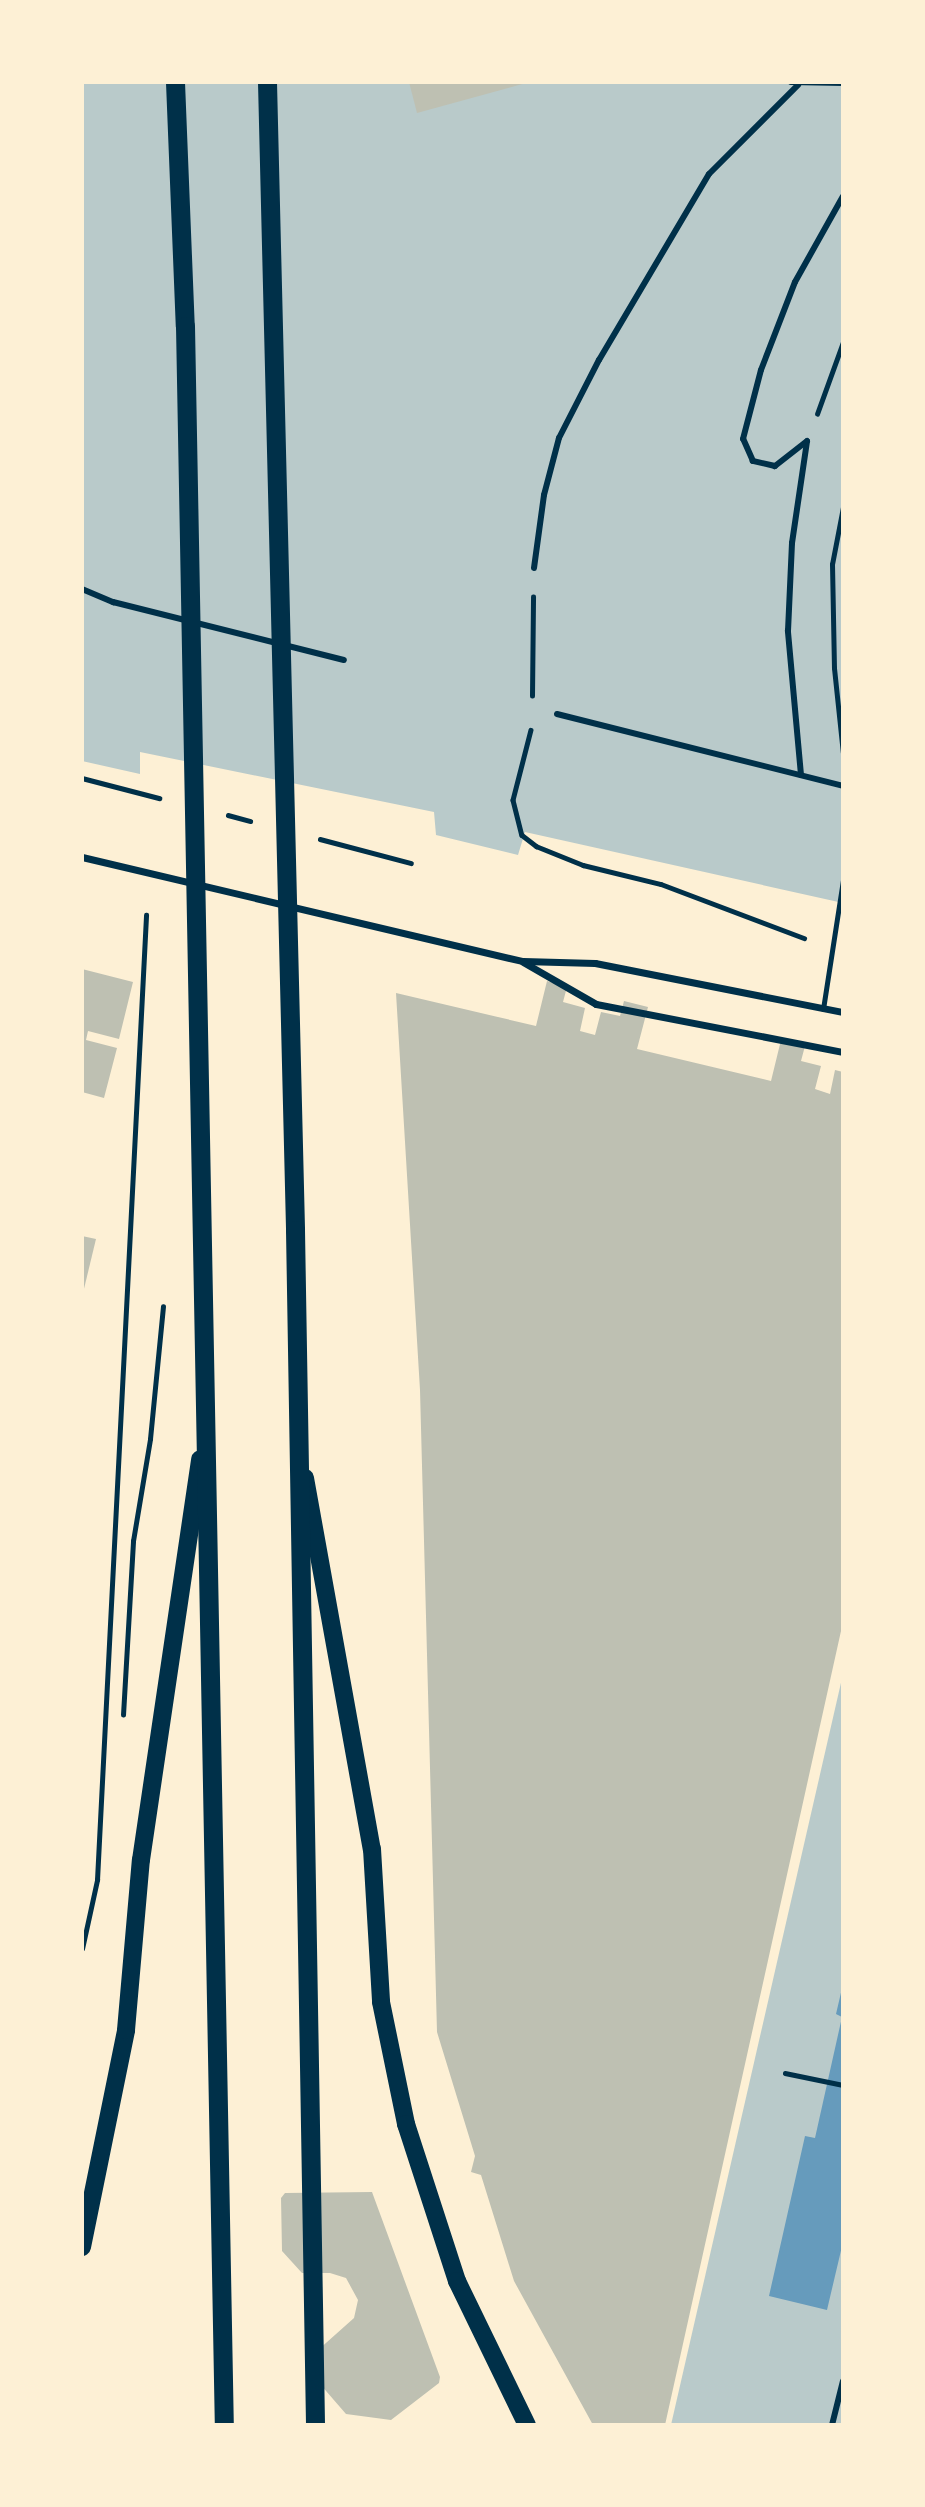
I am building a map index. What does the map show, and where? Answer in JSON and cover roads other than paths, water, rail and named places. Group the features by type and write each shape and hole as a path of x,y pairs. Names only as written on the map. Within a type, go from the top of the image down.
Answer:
{"highway":[{"path":"175,82 199,999 203,1440 224,2425"},
{"path":"267,82 297,1434 315,2425"}],"main road":[{"path":"297,1434 372,1849 382,2002 406,2124 457,2281 527,2425"},
{"path":"82,2247 126,2029 141,1860 203,1440"}],"street":[{"path":"534,568 544,495 559,438 599,360 709,174 795,84 843,83"},
{"path":"801,775 788,631 792,543 807,441 775,466 754,461 743,439 761,370 795,282 843,196"},
{"path":"82,589 113,602 344,660"},
{"path":"557,714 843,786"},
{"path":"82,857 523,961 595,963 822,1010 843,1012"},
{"path":"523,961 596,1004 843,1052"},
{"path":"832,2425 843,2381"}],"lane":[{"path":"843,507 832,564 834,668 843,753"},
{"path":"822,1010 843,880"}],"water":[{"path":"843,1984 843,2242 827,2310 769,2296 805,2136 815,2138 842,2017 836,2014"}]}
